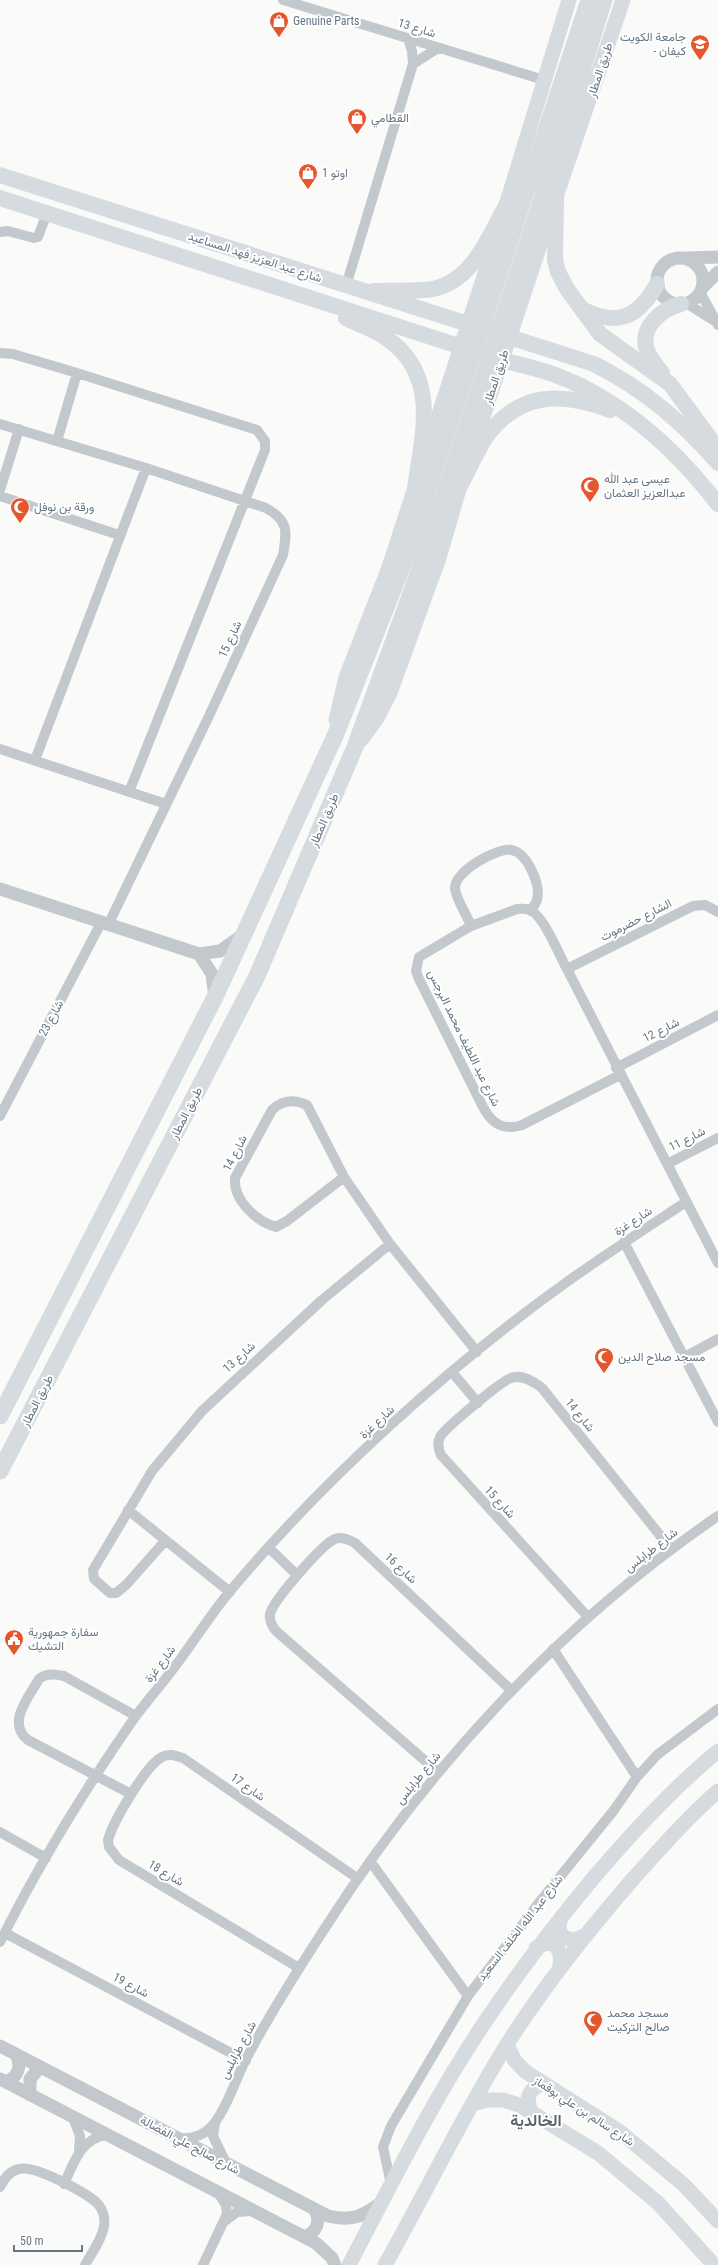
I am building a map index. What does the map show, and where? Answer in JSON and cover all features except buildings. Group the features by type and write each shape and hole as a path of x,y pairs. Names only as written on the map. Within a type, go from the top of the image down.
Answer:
{"highway":[{"path":"583,0 583,19"},
{"name":"طريق المطار","path":"532,202 589,0"},
{"name":"طريق المطار","path":"0,1471 257,976 355,747 414,560 532,202 594,33 604,0"},
{"path":"594,33 603,24 613,0"},
{"name":"طريق المطار","path":"0,1416 94,1236 245,934 414,560"},
{"path":"53,1369 41,1373 37,1368 38,1361 84,1270 94,1236"}],"main road":[{"name":"طريق المطار","path":"335,736 338,707 346,677 388,570 488,264 569,0"},
{"name":"طريق المطار","path":"355,747 377,718 390,693 439,558 460,486 486,411 509,337 623,0"},
{"name":"شارع عبد العزيز فهد المساعيد","path":"0,175 362,292 594,364 616,376 673,415 718,463"},
{"path":"556,197 556,265 567,289 600,334 670,384"},
{"name":"شارع عبد العزيز فهد المساعيد","path":"0,198 109,232 134,243 285,289 461,347 557,376 598,394 634,419"},
{"path":"362,292 432,289 450,283 464,274 476,259 507,204"},
{"path":"109,232 114,231 120,224 120,219 115,212"},
{"path":"488,264 490,272 502,284 519,286 527,283"},
{"path":"580,308 601,318 617,319 638,308 649,298 657,284"},
{"path":"285,289 384,336 404,353 417,372 424,394 425,420 415,488"},
{"path":"684,304 667,308 658,315 649,328 646,338 646,347 650,358 718,449"},
{"path":"443,400 456,391 468,391 479,396 486,411"},
{"path":"460,486 486,438 498,422 512,412 530,403 552,398 569,398 592,403 634,419 663,443 696,476 718,504"},
{"path":"349,2265 391,2184 476,2036 536,1948 562,1915 646,1819 695,1770 718,1751"},
{"path":"385,2265 472,2104 507,2045 559,1969 584,1936 667,1841 718,1791"},
{"path":"562,1915 558,1923 560,1932 566,1939 576,1940 584,1936"},
{"path":"536,1948 542,1944 549,1944 556,1947 560,1952 562,1959 559,1969"},
{"name":"شارع سالم بن علي بوقماز","path":"507,2045 520,2067 543,2084 619,2131 683,2184 718,2222"},
{"path":"531,2111 528,2104 531,2091 536,2086 543,2084"},
{"path":"472,2104 488,2100 502,2100 531,2111 598,2153 658,2203 714,2265"}],"street":[{"name":"شارع 13","path":"283,0 544,80"},
{"path":"346,286 413,64 408,39"},
{"path":"413,64 438,48"},
{"path":"0,232 8,231 34,238 38,237 47,213"},
{"path":"717,323 684,304 665,299 657,284 662,267 672,259 718,257"},
{"path":"681,258 690,260 699,268 703,276 701,290 717,323"},
{"path":"684,304 694,299 718,272"},
{"path":"0,353 13,354 77,373 257,430 265,441 265,450 245,502 129,792"},
{"path":"56,441 77,373"},
{"name":"شارع 15","path":"0,424 146,468 266,508 280,518 287,533 283,555 166,804 105,922"},
{"path":"0,490 19,429"},
{"path":"35,760 119,535 146,468"},
{"path":"0,496 119,535"},
{"path":"0,749 166,804"},
{"path":"472,926 455,890 457,879 472,866 488,856 503,850 511,850 519,853 533,875 537,899 531,911 543,925 567,969 618,1071 718,1263"},
{"path":"0,889 105,922 199,954 220,951 245,934"},
{"name":"الشارع حضرموت","path":"567,969 692,906 706,905 718,912"},
{"name":"شارع عبد اللطيف محمد البرجس","path":"531,911 524,908 517,909 472,926 423,954 417,963 416,971 483,1107 494,1122 502,1127 511,1128 522,1125 618,1071"},
{"name":"شارع 23","path":"0,1116 105,922"},
{"path":"199,954 212,974 215,996"},
{"name":"شارع 12","path":"618,1071 718,1015"},
{"name":"شارع 14","path":"344,1177 287,1221 276,1226 266,1224 256,1216 240,1199 234,1185 235,1178 272,1110 277,1105 289,1101 307,1106 344,1177 390,1244 477,1352"},
{"name":"شارع 11","path":"667,1164 718,1138"},
{"name":"شارع غزة","path":"3,1929 96,1775 136,1716 230,1592 269,1548 330,1484 404,1414 452,1372 569,1280 686,1202"},
{"path":"624,1242 683,1358 718,1422"},
{"name":"شارع 13","path":"165,1541 121,1590 116,1593 110,1593 94,1580 93,1570 152,1471 202,1411 322,1300 390,1244"},
{"path":"683,1358 718,1339"},
{"path":"452,1372 478,1402"},
{"name":"شارع 14","path":"478,1402 511,1378 519,1377 534,1382 542,1388 671,1548"},
{"name":"شارع 15","path":"478,1402 441,1435 438,1444 441,1455 588,1617"},
{"path":"128,1510 230,1592"},
{"name":"شارع طرابلس","path":"227,2165 213,2136 216,2121 246,2061 299,1968 370,1860 438,1772 511,1690 588,1617 671,1548 718,1516"},
{"name":"شارع 16","path":"297,1575 331,1541 342,1538 356,1543 511,1690"},
{"path":"269,1548 297,1575 272,1609 271,1621 276,1631 438,1772"},
{"path":"553,1649 637,1777"},
{"path":"131,1794 28,1740 19,1731 18,1716 39,1679 49,1674 64,1676 136,1716"},
{"name":"شارع عبد الله الخلف السعيد","path":"391,2184 383,2147 391,2126 468,1996 538,1904 614,1810 637,1777 657,1755 718,1709"},
{"name":"شارع 17","path":"131,1794 161,1757 173,1755 183,1758 357,1878"},
{"name":"شارع 18","path":"131,1794 108,1840 109,1847 120,1860 299,1968"},
{"path":"0,1832 46,1858"},
{"path":"370,1860 468,1996"},
{"name":"شارع 19","path":"3,1929 246,2061"},
{"name":"شارع صالح علي الفضالة","path":"0,2046 315,2210 339,2218 351,2219 361,2216 382,2202"},
{"path":"3,2081 11,2080 18,2071 19,2060 16,2054"},
{"path":"30,2095 30,2079 40,2067"},
{"path":"3,2081 304,2237 326,2251 335,2265"},
{"path":"73,2118 80,2136 79,2151"},
{"name":"شارع طرابلس","path":"176,2138 200,2136 216,2121"},
{"path":"64,2184 79,2151 89,2141 106,2135"},
{"path":"0,2187 9,2173 14,2170 27,2168 64,2184 97,2204 104,2217 102,2232 85,2265"},
{"path":"203,2265 225,2221 226,2205 219,2194"},
{"path":"225,2221 237,2212 251,2210"},
{"path":"304,2237 310,2235 317,2226 318,2221 315,2210"}],"place":[{"name":"Genuine Parts","path":"279,38"},
{"name":"جامعة الكويت - كيفان","path":"700,61"},
{"name":"القطامي","path":"357,135"},
{"name":"اوتو 1","path":"308,190"},
{"name":"عيسى عبد الله عبدالعزيز العثمان","path":"590,503"},
{"name":"ورقة بن نوفل","path":"20,524"},
{"name":"مسجد صلاح الدين","path":"604,1374"},
{"name":"سفارة جمهورية التشيك","path":"14,1656"},
{"name":"مسجد محمد صالح التركيت","path":"593,2037"}],"district":[{"name":"الخالدية","path":"536,2120"}]}
